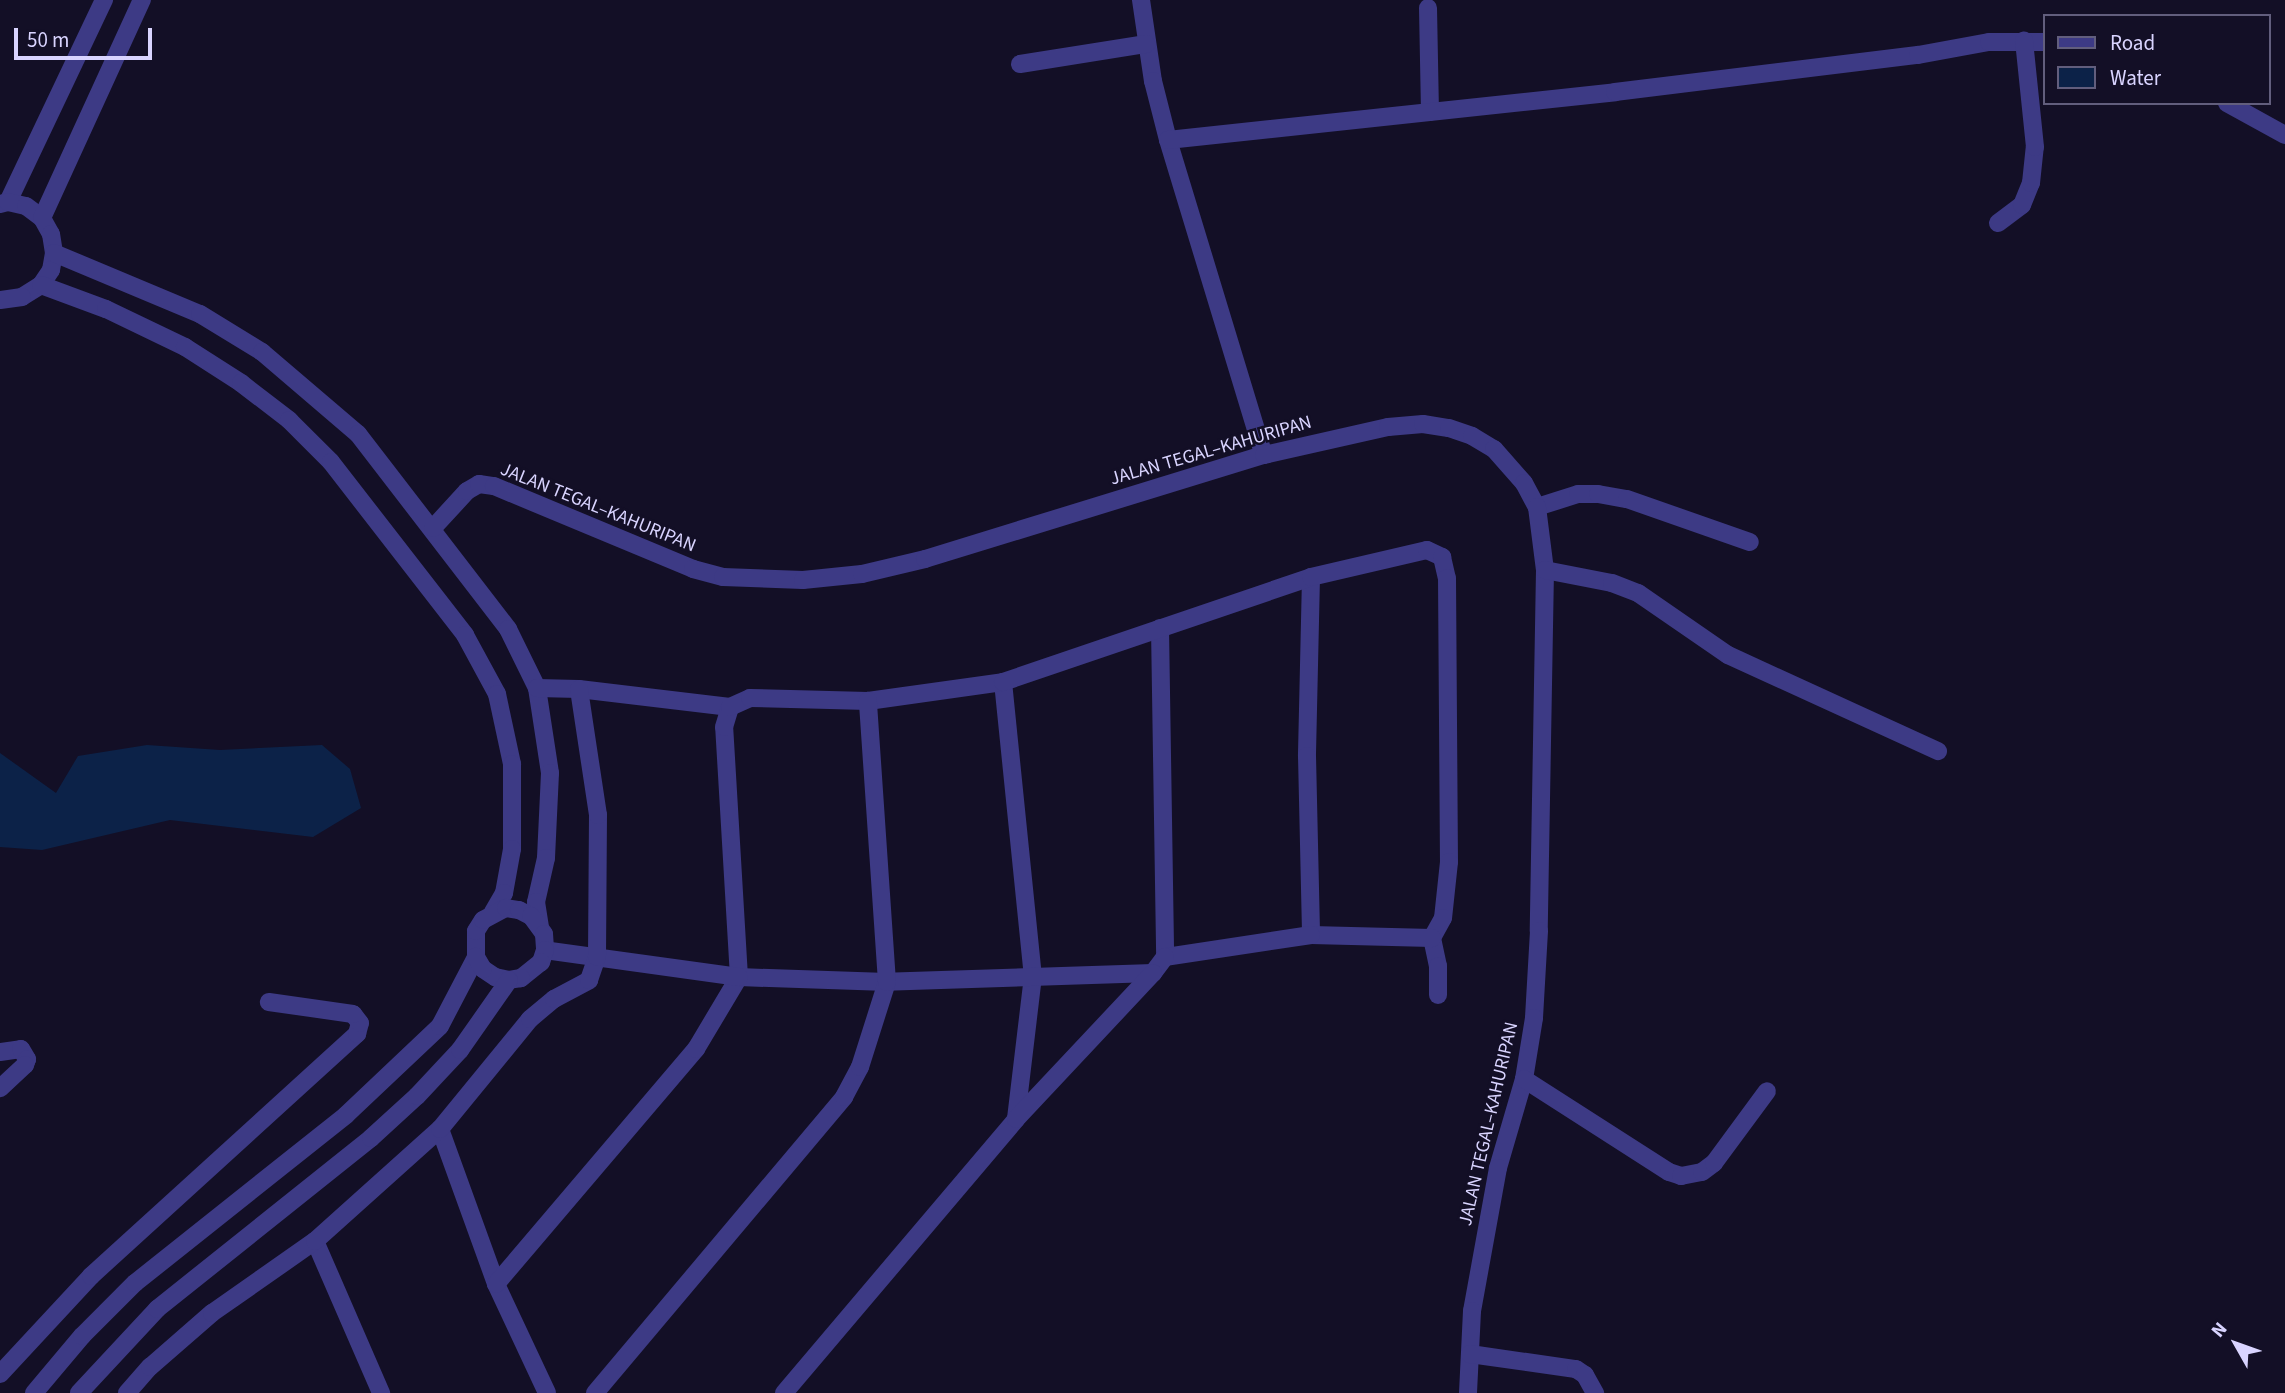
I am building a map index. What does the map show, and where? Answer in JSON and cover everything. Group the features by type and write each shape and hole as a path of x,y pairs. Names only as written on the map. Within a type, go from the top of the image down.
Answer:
{"street":[{"path":"0,300 22,297 41,285 51,270 54,253 51,234 42,218 26,206 4,203 104,0"},
{"path":"42,218 142,0"},
{"path":"1141,0 1146,44 1168,140 1264,454"},
{"path":"1428,8 1430,112"},
{"path":"1998,223 2022,205 2032,175 2035,146 2024,41"},
{"path":"1168,140 1918,55 1989,42 2044,42"},
{"path":"1020,64 1146,44"},
{"path":"2231,105 2285,135"},
{"path":"54,253 200,314 262,352 358,434 433,528 508,629 537,688 550,773 546,858 536,902 545,950 533,972 509,980 495,977 484,969 476,957"},
{"path":"34,1393 82,1336 135,1283 346,1115 440,1026 476,957 476,931 493,912 504,893 512,849 512,764 497,694 466,635 331,461 289,420 241,383 185,347 106,309 41,285"},
{"name":"JALAN TEGAL–KAHURIPAN","path":"433,528 467,491 479,484 494,486 693,569 723,577 803,580 862,574 925,559 1264,454 1388,427 1423,424 1449,428 1472,436 1494,449 1524,483 1538,507 1545,569 1539,931 1534,1018 1524,1079 1498,1168 1472,1311 1468,1393"},
{"path":"1538,507 1578,494 1598,494 1627,499 1750,542"},
{"path":"537,688 579,689 730,707 750,698 868,701 1003,682 1311,577 1427,550 1439,554 1447,579 1450,704 1449,862 1443,918 1432,939 1438,966 1438,995"},
{"path":"1545,569 1612,583 1638,593 1728,655 1938,751"},
{"path":"1311,577 1307,756 1311,935"},
{"path":"785,1393 1016,1119 1165,957 1160,628"},
{"path":"1003,682 1033,976 1016,1119"},
{"path":"127,1393 150,1367 212,1312 315,1241 440,1129 530,1019 554,999 589,980 597,957 598,816 579,689"},
{"path":"595,1393 844,1097 860,1067 887,982 868,701"},
{"path":"496,1284 696,1049 739,977 724,727 730,707"},
{"path":"493,912 506,908 519,910 531,916 540,926"},
{"path":"1165,957 1311,935 1432,939"},
{"path":"545,950 619,958 739,977 887,982 1153,973"},
{"path":"79,1393 157,1309 371,1138 417,1096 460,1050 509,980"},
{"path":"0,1374 91,1276 357,1034 360,1023 353,1014 269,1002"},
{"path":"0,1052 21,1049 27,1059 25,1065 0,1088"},
{"path":"1524,1079 1669,1172 1681,1176 1702,1172 1714,1163 1766,1091"},
{"path":"440,1129 496,1284 547,1393"},
{"path":"315,1241 381,1393"},
{"path":"1470,1354 1576,1369 1585,1376 1595,1393"}],"water":[{"path":"147,745 220,750 322,745 350,769 361,808 313,837 170,820 42,850 0,847 0,753 56,793 78,756"}]}
